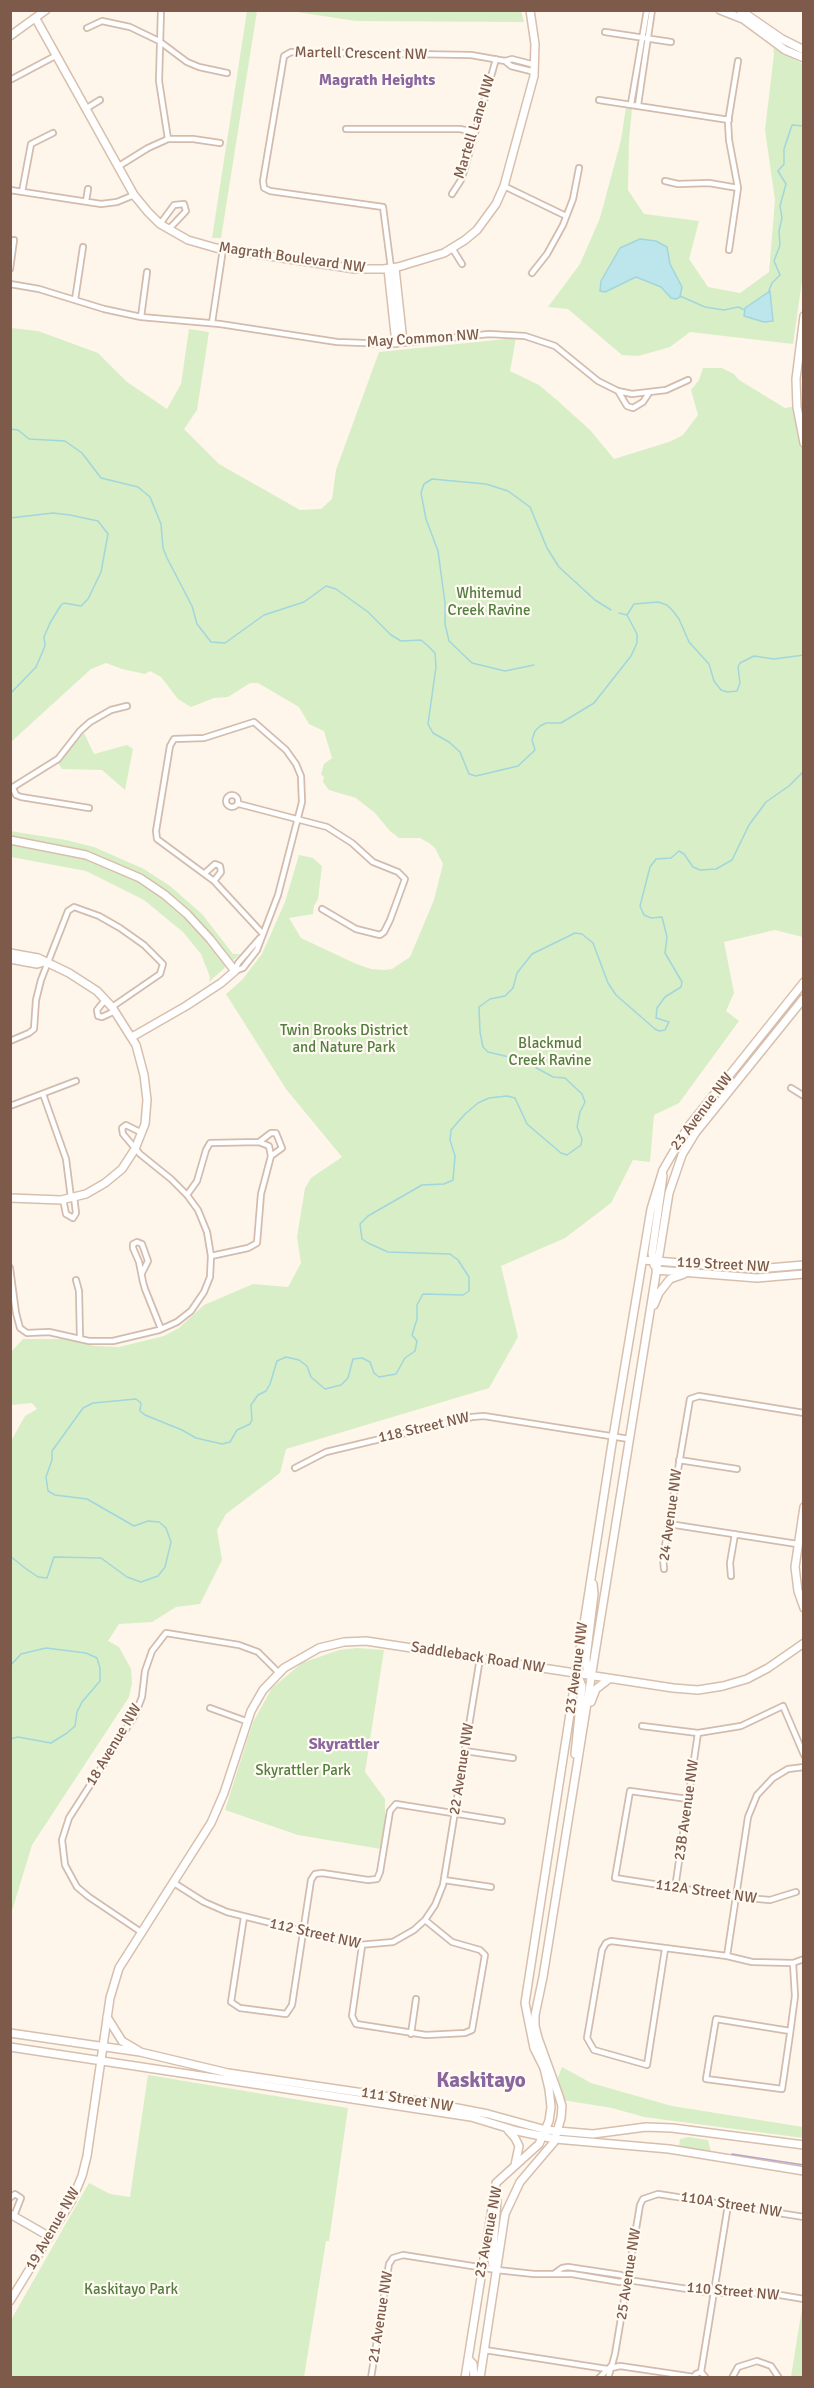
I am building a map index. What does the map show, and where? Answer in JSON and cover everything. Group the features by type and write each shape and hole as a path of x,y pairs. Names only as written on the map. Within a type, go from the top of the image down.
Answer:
{"main road":[{"path":"10,36 46,10"},
{"name":"Magrath Boulevard NW","path":"36,19 134,195 160,224 188,240 223,249 355,268 391,268 428,259 452,248 465,240 487,218 504,186 535,69 534,33 530,10"},
{"path":"720,10 743,19 785,50 804,58"},
{"path":"740,10 782,39 804,50"},
{"path":"391,268 400,343"},
{"path":"804,316 796,379 797,407 804,443"},
{"path":"10,840 86,855 140,878 187,914 235,971 222,983 132,1037"},
{"path":"10,953 38,958 82,981 114,1009 132,1037 140,1058 147,1093 146,1116 142,1133 122,1169 112,1178 92,1191 69,1198 47,1201 10,1198"},
{"path":"10,959 45,963"},
{"name":"23 Avenue NW","path":"466,2376 496,2183 526,2157 545,2133 551,2107 549,2089 529,2030 525,2002 591,1572 651,1209 663,1170 688,1127 804,982"},
{"name":"23 Avenue NW","path":"655,1261 669,1193 682,1155 696,1132 804,998"},
{"path":"656,1270 655,1261 664,1182 663,1170"},
{"name":"119 Street NW","path":"643,1260 756,1269 804,1265"},
{"name":"23 Avenue NW","path":"480,2378 505,2214 513,2193 529,2169 555,2139 562,2106 535,2026 656,1270"},
{"name":"119 Street NW","path":"656,1270 757,1278 804,1274"},
{"path":"644,1346 659,1293 670,1279 686,1274"},
{"path":"804,1507 795,1575 804,1608"},
{"path":"591,1572 594,1594 586,1670 592,1676"},
{"name":"Saddleback Road NW","path":"102,2046 117,1974 218,1809 246,1721 258,1697 278,1672 313,1651 352,1642 371,1642 682,1690 723,1686 747,1679 804,1643"},
{"path":"576,1771 575,1745 582,1686 577,1674"},
{"path":"585,1716 594,1693 602,1683 609,1679"},
{"path":"108,2017 122,2041 140,2052"},
{"name":"111 Street NW","path":"10,2033 140,2052 228,2073 431,2103 488,2114 545,2133 555,2139 669,2149 804,2171"},
{"name":"19 Avenue NW","path":"10,2301 72,2200 85,2167 102,2046"},
{"name":"111 Street NW","path":"10,2047 471,2117 503,2127 545,2133 557,2131 593,2134 646,2127 672,2128 804,2145"},
{"path":"503,2127 515,2138 519,2146 515,2165"},
{"path":"495,2187 498,2191 492,2262 497,2270"},
{"path":"12,2215 50,2237"},
{"path":"468,2360 474,2364 474,2378"}],"street":[{"path":"161,10 159,81 168,139"},
{"path":"638,105 647,10"},
{"path":"631,104 652,10"},
{"path":"87,28 102,21 130,27 159,41 187,62 227,74"},
{"path":"605,32 671,42"},
{"name":"Martell Crescent NW","path":"391,268 383,207 270,191 264,188 263,181 284,56 291,52 471,56 505,61 512,59 535,69"},
{"path":"10,80 57,55"},
{"name":"Martell Lane NW","path":"452,194 461,180 496,58"},
{"path":"729,250 738,188 729,140 729,120 738,61"},
{"path":"87,108 100,100"},
{"path":"598,100 729,120"},
{"path":"346,129 460,129 475,132"},
{"path":"22,192 31,144 52,133"},
{"path":"119,166 168,139 192,139 219,143"},
{"path":"532,273 547,254 566,216 573,199 579,168"},
{"path":"665,181 709,183 738,188"},
{"path":"504,186 566,216"},
{"path":"86,201 88,189"},
{"path":"10,190 112,203 134,195"},
{"path":"160,224 174,205 184,204 186,211 169,229"},
{"path":"10,269 14,240"},
{"path":"75,300 82,247"},
{"path":"452,248 462,264"},
{"path":"212,323 223,249"},
{"path":"141,317 147,272"},
{"name":"May Common NW","path":"10,284 39,289 141,317 175,322 212,323 337,342 400,343 489,334 532,337 561,350 597,381 618,391 649,393 666,390 688,380"},
{"name":"May Common NW","path":"618,391 622,401 633,408 644,402 649,393"},
{"path":"90,808 21,797 16,795 12,789 58,759 90,722 111,710 127,706"},
{"path":"235,971 238,963 262,936 283,879 299,819 303,795 302,781 296,764 283,746 256,723 251,722 204,738 174,739 170,746 156,837 214,881 262,936"},
{"path":"238,804 299,819 332,830 366,857 398,872 405,879 390,920 380,935 356,928 322,909"},
{"path":"205,873 215,864 220,866 221,872 214,881"},
{"path":"10,1041 34,1029 37,994 45,963 69,911 74,907 99,916 120,928 162,961 163,967 160,974 114,1009 102,1017 98,1016 97,1010 105,1000"},
{"path":"10,1106 76,1081"},
{"path":"791,1088 804,1096"},
{"path":"43,1094 66,1158 69,1198"},
{"path":"10,1268 13,1301 19,1326 23,1331 54,1333 100,1342 161,1329 182,1320 204,1292 210,1277 211,1256 204,1224 198,1210 187,1195 135,1149 122,1128 128,1125 142,1133"},
{"path":"259,1142 271,1133 276,1133 281,1139 282,1148 270,1155"},
{"path":"187,1195 197,1181 207,1146 210,1143 259,1142 269,1146 270,1155 259,1203 257,1243 211,1256"},
{"path":"142,1273 148,1261 142,1244 137,1242 133,1244 133,1248 145,1289 161,1329"},
{"path":"76,1280 79,1291 80,1339"},
{"name":"24 Avenue NW","path":"664,1569 688,1404 692,1397 699,1396 804,1413"},
{"name":"118 Street NW","path":"295,1468 326,1452 472,1417 484,1416 629,1439"},
{"name":"24 Avenue NW","path":"679,1460 737,1469"},
{"path":"669,1524 798,1544"},
{"path":"731,1576 730,1563 735,1534"},
{"name":"18 Avenue NW","path":"141,1932 88,1898 71,1879 65,1865 63,1834 67,1821 135,1715 142,1697 149,1657 156,1643 166,1633 247,1647 262,1655 278,1672"},
{"name":"22 Avenue NW","path":"425,1920 435,1905 444,1880 480,1658"},
{"path":"642,1726 698,1732 741,1726 783,1706 804,1755"},
{"path":"210,1708 246,1721"},
{"name":"23B Avenue NW","path":"675,1888 698,1732"},
{"path":"465,1751 513,1758"},
{"path":"727,1956 748,1816 757,1795 772,1778 788,1769 804,1767"},
{"name":"112A Street NW","path":"688,1799 630,1791 615,1878 736,1897 770,1900 796,1892"},
{"path":"244,1917 230,1997 232,2004 240,2008 281,2015 288,2013 292,2005 311,1880 315,1874 322,1873 370,1881 376,1879 380,1872 389,1814 393,1805 400,1804 502,1821"},
{"path":"444,1880 491,1887"},
{"name":"112 Street NW","path":"174,1883 209,1905 244,1917 362,1946 393,1942 409,1934 425,1920"},
{"path":"362,1946 351,2016 354,2023 411,2034 465,2033 472,2030 485,1960 483,1953 452,1942 425,1920"},
{"path":"665,1949 647,2066 594,2050 587,2038 602,1950 606,1943 611,1941 727,1956 752,1962 793,1963 804,1959"},
{"path":"790,2031 716,2019 706,2079 782,2089 795,1996 793,1963"},
{"path":"411,2034 416,1999"},
{"path":"10,2198 15,2194 21,2198 12,2215"},
{"name":"110A Street NW","path":"658,2194 804,2217"},
{"name":"25 Avenue NW","path":"608,2378 641,2202 650,2195 658,2194"},
{"path":"706,2378 701,2372 728,2205"},
{"name":"110 Street NW","path":"393,2258 404,2255 497,2270 572,2274 714,2293 768,2294 804,2299"},
{"name":"21 Avenue NW","path":"371,2378 389,2265 393,2258"},
{"path":"485,2350 610,2367 620,2366 694,2378 701,2372"},
{"path":"732,2378 738,2367 754,2361 771,2366 779,2378"},
{"path":"599,2378 610,2367"}],"green space":[{"path":"247,11 257,11 221,238 212,238"},
{"path":"290,11 521,11 524,22 356,21"},
{"path":"773,48 803,64 803,274 793,344 690,332 670,347 638,356 622,355 568,309 548,307 580,264 600,218 621,140 626,107 632,109 628,190 644,214 699,221 689,259 708,287 740,293 769,272 775,200 765,130"},
{"path":"11,328 38,331 98,353 127,382 167,409 181,384 189,329 209,332 197,410 184,429 219,464 300,510 321,509 332,499 336,470 379,352 516,338 510,371 539,385 558,401 590,430 614,459 669,442 683,435 698,415 691,390 699,380 703,368 722,368 785,408 803,405 803,937 775,930 724,942 734,993 726,1011 739,1021 679,1103 654,1115 650,1162 633,1160 611,1203 565,1238 501,1266 518,1337 489,1388 286,1449 280,1473 226,1514 217,1530 222,1560 200,1604 176,1607 152,1622 119,1624 108,1641 119,1647 131,1669 132,1683 129,1697 32,1845 11,1914 11,1441 25,1416 37,1409 32,1403 11,1405 11,1352 23,1339 63,1339 95,1346 119,1347 164,1336 179,1328 204,1305 253,1284 288,1287 301,1263 297,1237 305,1188 311,1178 342,1157 286,1089 226,994 242,980 262,954 285,902 299,855 313,858 322,866 318,899 313,914 289,918 301,938 354,963 371,969 384,970 392,969 410,957 434,900 443,864 435,848 429,843 420,838 399,838 375,813 356,798 329,790 321,774 324,764 332,758 324,731 309,724 299,707 258,683 250,683 228,697 214,698 191,707 178,699 161,677 150,671 145,674 106,663 91,669 11,742"},
{"path":"84,733 94,754 127,745 133,749 125,790 102,770 62,769 58,763"},
{"path":"10,831 94,847 144,869 170,886 202,914 233,954 240,954 209,982 210,977 201,954 183,932 144,900 86,871 11,857"},
{"name":"Skyrattler Park","path":"357,1648 384,1650 365,1772 385,1799 385,1822 381,1849 298,1835 225,1810 253,1722 272,1688 302,1663 339,1650"},
{"path":"562,2067 591,2083 672,2106 803,2127 803,2138 644,2117 612,2108 550,2098"},
{"name":"Kaskitayo Park","path":"148,2075 348,2108 329,2241 326,2241 304,2377 11,2377 11,2320 89,2183 110,2194 130,2197"},
{"path":"688,2137 708,2140 711,2152 679,2147 680,2139"},
{"path":"802,2308 804,2308 803,2377 791,2377"}],"water":[{"path":"640,239 656,241 667,247 670,264 682,287 680,297 671,298 661,287 636,277 605,292 600,291 601,281 620,248"},
{"path":"770,291 773,321 764,322 744,316 745,308"}],"waterway":[{"path":"768,293 772,283 780,275 774,261 780,245 779,231 782,218 780,206 786,184 778,171 784,164 784,149 792,125 804,126"},
{"path":"680,296 705,307 724,310 738,307 745,310"},
{"path":"10,429 18,430 29,439 65,441 82,453 101,478 138,487 150,497 161,524 163,548 167,558 192,606 197,624 211,642 225,643 264,615 304,602 326,586 336,589 368,612 391,635 401,641 421,640 435,653 436,667 428,724 433,733 449,742 460,752 469,774 476,776 518,766 535,750 532,740 535,731 540,726 546,723 561,723 594,703 631,656 637,643 637,634 627,615 634,604 658,602 667,605 679,619 689,642 709,664 714,681 721,690 727,692 737,691 740,683 738,667 740,663 754,656 774,659 804,655"},
{"path":"534,665 505,671 472,663 449,641 445,624 445,603 438,551 426,519 421,493 424,484 432,479 486,484 508,491 530,507 547,548 559,567 595,600 611,610"},
{"path":"10,518 53,513 70,515 98,521 108,534 101,572 88,599 81,606 64,603 61,605 44,637 45,646 36,667 10,694"},
{"path":"619,613 627,615"},
{"path":"10,1556 38,1577 47,1578 54,1557 101,1558 127,1577 141,1582 158,1576 165,1567 171,1542 166,1528 159,1522 148,1521 134,1526 87,1499 55,1495 48,1491 46,1477 52,1460 52,1451 83,1408 93,1403 136,1399 141,1403 140,1411 145,1415 196,1438 222,1444 230,1442 237,1430 250,1424 251,1405 258,1395 266,1391 277,1361 286,1357 299,1360 307,1366 311,1377 325,1389 341,1385 348,1378 353,1359 362,1358 370,1362 374,1373 379,1377 396,1374 405,1358 415,1351 417,1341 412,1335 417,1319 417,1305 423,1294 463,1295 469,1291 469,1277 458,1260 450,1254 388,1252 368,1243 362,1239 360,1224 368,1216 422,1185 444,1184 453,1180 455,1156 450,1140 451,1130 478,1103 489,1098 507,1096 515,1098 527,1124 561,1153 567,1155 581,1145 582,1139 577,1127 585,1102 582,1094 565,1078 553,1077 522,1060 488,1052 483,1047 479,1007 490,999 505,996 513,988 517,973 532,954 575,933 582,934 593,943 608,983 616,995 655,1029 665,1030 669,1022 656,1018 657,1008 665,997 681,987 682,982 665,953 667,937 662,917 651,918 644,915 640,906 650,867 656,859 671,858 679,851 693,867 700,870 716,869 732,860 749,825 766,802 789,786 804,771"},
{"path":"10,1666 21,1654 46,1648 86,1653 97,1658 100,1668 100,1681 82,1702 77,1712 75,1726 67,1733 51,1743 18,1737 10,1739"}],"tram line":[{"path":"732,2154 804,2165"}],"district":[{"name":"Magrath Heights","path":"377,81"},
{"name":"Skyrattler","path":"344,1745"},
{"name":"Kaskitayo","path":"481,2081"}],"park label":[{"name":"Whitemud Creek Ravine","path":"489,602"},
{"name":"Twin Brooks District and Nature Park","path":"344,1040"},
{"name":"Blackmud Creek Ravine","path":"550,1052"}]}
